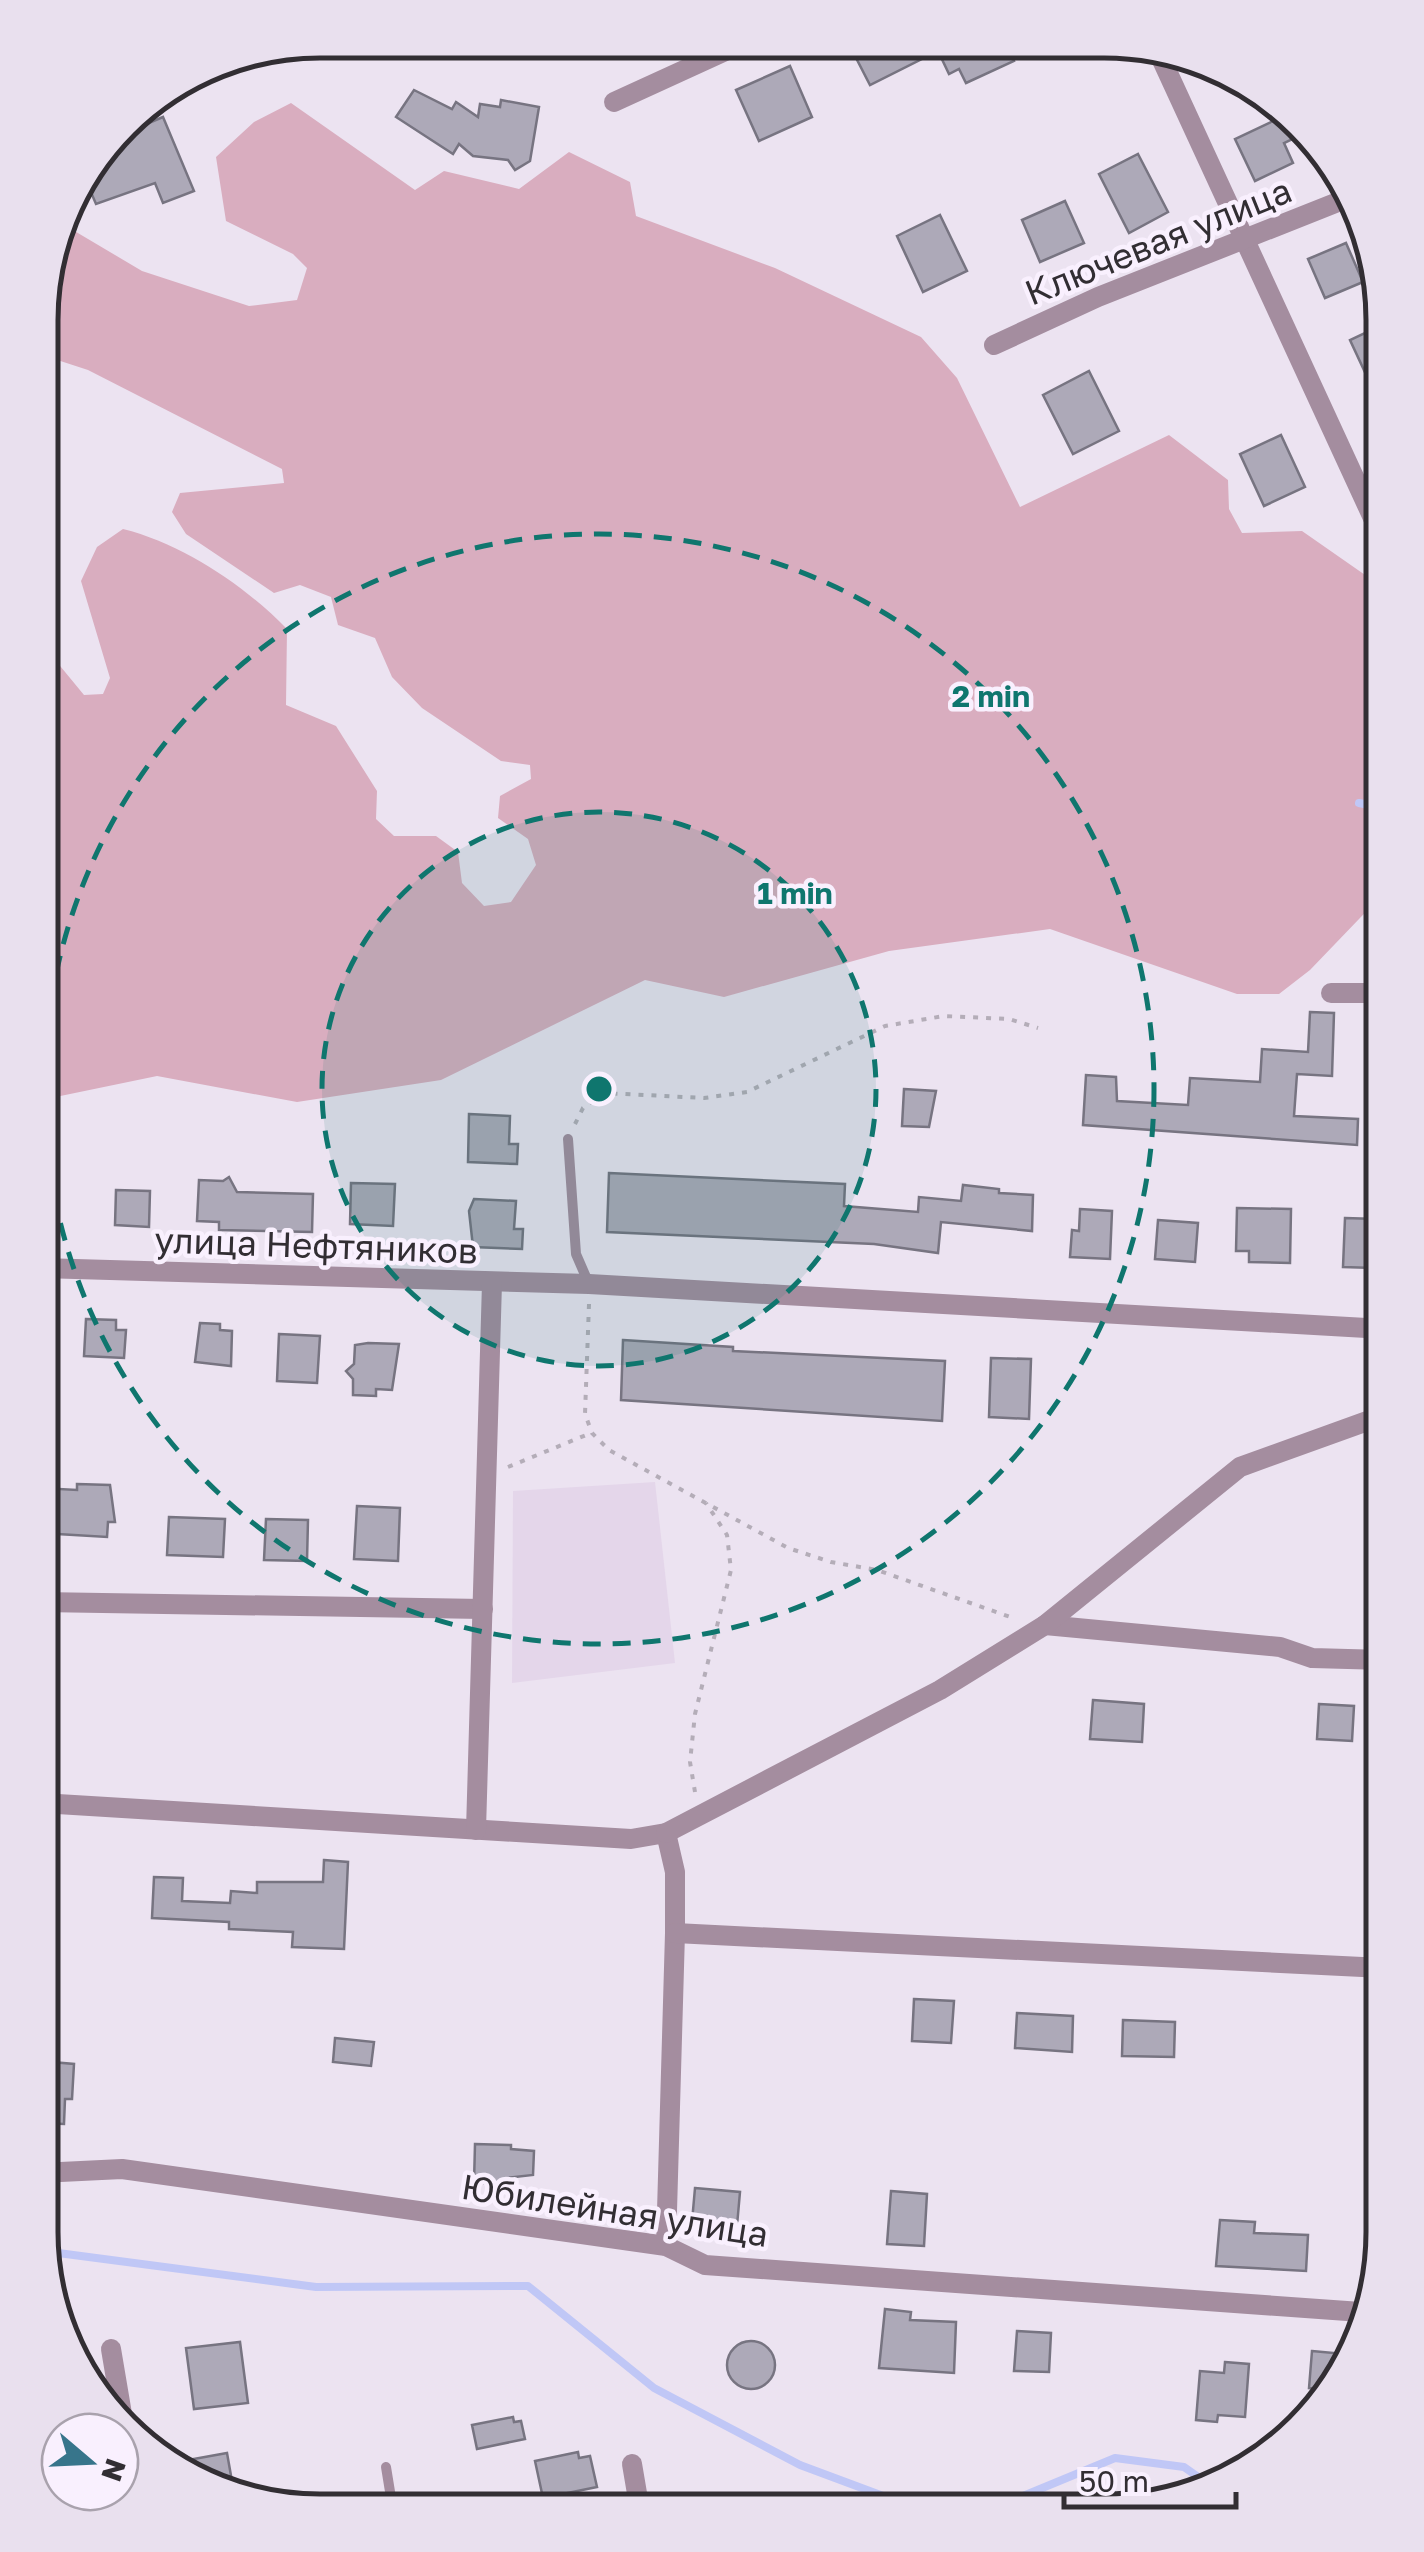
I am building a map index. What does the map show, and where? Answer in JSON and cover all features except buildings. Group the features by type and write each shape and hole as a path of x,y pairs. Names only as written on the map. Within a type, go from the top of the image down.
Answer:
{"street":[{"path":"614,102 709,58"},
{"path":"1164,65 1366,504"},
{"name":"Ключевая улица","path":"994,345 1098,296 1243,243 1339,202"},
{"path":"1331,993 1366,993"},
{"name":"улица Нефтяников","path":"57,1269 590,1284 1366,1328"},
{"path":"476,1830 492,1284"},
{"path":"57,1803 632,1839 666,1834 940,1690 1045,1625 1240,1467 1366,1421"},
{"path":"57,1602 483,1610"},
{"path":"1045,1625 1280,1647 1312,1658 1366,1660"},
{"path":"666,1834 675,1872 676,1933 666,2246"},
{"path":"676,1933 1366,1967"},
{"name":"Юбилейная улица","path":"57,2172 122,2169 666,2246 705,2265 1354,2312"},
{"path":"111,2349 120,2402"},
{"path":"632,2464 637,2494"}],"lane":[{"path":"568,1139 576,1254 590,1284"},
{"path":"386,2467 391,2494"}],"path":[{"path":"568,1139 582,1108 605,1092 704,1098 747,1092 885,1026 944,1016 1008,1019 1038,1028"},
{"path":"590,1284 585,1414 592,1432 609,1450 788,1548 831,1562 877,1570 1020,1620 1045,1625"},
{"path":"486,1487 512,1464 592,1432"},
{"path":"699,1817 690,1762 695,1714 731,1570 727,1535 704,1499"}],"shaded area":[{"path":"291,103 415,190 444,171 519,189 569,152 630,182 636,216 775,268 921,337 957,378 1020,507 1169,435 1228,480 1229,509 1242,533 1302,531 1366,576 1366,912 1310,970 1279,994 1237,994 1050,929 889,951 724,997 645,980 441,1080 297,1102 157,1076 57,1097 57,662 84,695 103,694 110,678 81,581 97,547 123,529 168,545 211,568 252,597 287,629 286,705 336,726 377,791 376,819 394,836 436,836 458,852 462,883 484,906 511,902 536,865 528,839 498,818 500,796 531,779 530,765 501,761 422,708 392,677 375,638 338,625 331,597 300,585 274,593 186,534 172,512 180,493 284,483 282,469 88,370 57,360 60,285 73,230 142,271 249,306 297,300 307,268 293,254 226,221 216,157 254,122"},
{"path":"655,1482 675,1663 512,1683 513,1491"}],"waterway":[{"path":"1359,803 1366,804"},
{"path":"59,2253 316,2287 528,2286 654,2388 800,2465 878,2494"},
{"path":"1028,2494 1115,2458 1184,2467 1198,2477"}]}
